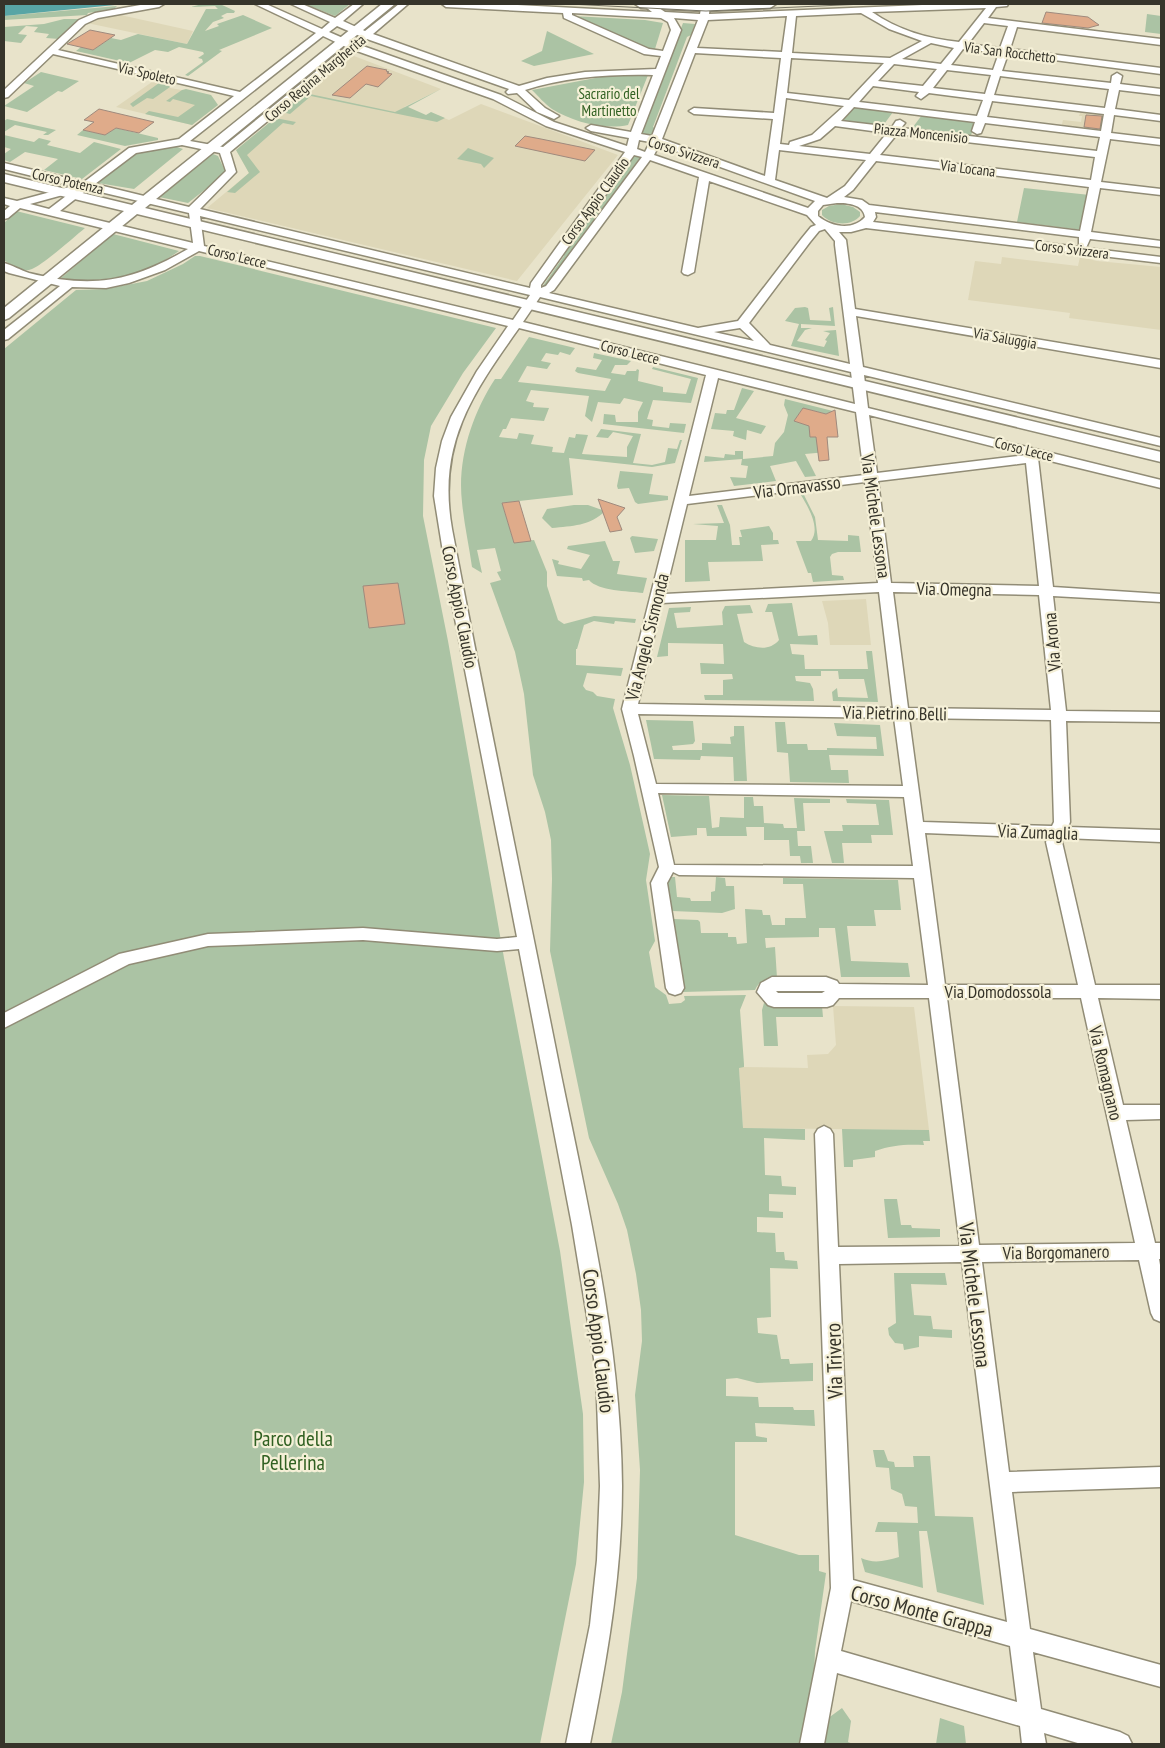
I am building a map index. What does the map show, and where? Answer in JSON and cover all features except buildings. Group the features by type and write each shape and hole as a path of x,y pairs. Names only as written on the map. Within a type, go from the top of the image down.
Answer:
{"main road":[{"name":"Corso Regina Margherita","path":"350,29 376,4"},
{"name":"Corso Regina Margherita","path":"4,315 47,280 197,145 350,29 389,4"},
{"path":"641,4 705,9 770,4"},
{"name":"Corso Regina Margherita","path":"4,299 119,214 147,200 218,149 337,39"},
{"name":"Corso Potenza","path":"4,178 119,214"},
{"name":"Corso Potenza","path":"4,188 42,198 68,197"},
{"name":"Corso Lecce","path":"119,214 197,229 859,389 1161,457"},
{"name":"Corso Lecce","path":"526,309 729,354 1161,466"}],"street":[{"path":"4,95 82,22 95,16 159,4"},
{"name":"Corso Svizzera","path":"259,4 337,39 497,97 550,124 812,213"},
{"name":"Corso Svizzera","path":"295,4 350,29 518,89 541,110 557,117 590,128 656,140 810,196 829,200"},
{"name":"Corso Regina Margherita","path":"350,29 359,4"},
{"name":"Corso Regina Margherita","path":"182,142 242,94 337,39 350,29 404,4"},
{"path":"446,4 666,16 705,9 792,14 1004,4"},
{"path":"647,4 666,16"},
{"path":"851,228 826,225 816,220 812,213 815,206 850,187 994,4"},
{"path":"966,5 983,18 1013,25 1161,42"},
{"name":"Corso Appio Claudio","path":"578,1744 601,1625 608,1560 611,1486 610,1422 606,1371 596,1304 461,612 441,498 441,478 454,420 480,374 526,309 550,288 648,156 656,140 705,9"},
{"path":"568,11 567,16 647,52 667,54"},
{"name":"Via San Rocchetto","path":"864,11 873,18 930,40 1004,52 1161,71"},
{"path":"770,181 780,146 778,116 792,14"},
{"name":"Corso Appio Claudio","path":"526,309 535,285 631,151 676,26 666,16"},
{"path":"1013,25 980,120 1161,142"},
{"path":"780,146 816,137 833,123 892,61 930,40"},
{"path":"690,50 892,61 1161,92"},
{"name":"Via Spoleto","path":"51,52 242,94"},
{"path":"1082,250 1118,66"},
{"path":"497,97 518,89 582,75 659,72"},
{"path":"870,83 1161,118"},
{"name":"Piazza Moncenisio","path":"782,96 980,120 974,140 833,123"},
{"path":"694,112 778,116"},
{"path":"974,140 1101,155"},
{"name":"Corso Regina Margherita","path":"52,212 68,197 86,186 133,150 182,142 218,149"},
{"name":"Via Locana","path":"780,146 1161,192"},
{"path":"7,272 68,285 112,284 142,278 169,266 197,229 195,206 231,172 218,149"},
{"name":"Corso Potenza","path":"4,166 86,186 119,214"},
{"name":"Corso Svizzera","path":"688,272 705,176"},
{"path":"850,187 856,202"},
{"path":"810,196 850,187 889,211"},
{"path":"4,216 18,204 42,198"},
{"name":"Corso Lecce","path":"147,200 197,229 526,309 713,372 859,389 1161,442"},
{"path":"829,200 856,202 868,208 871,217 864,224 851,228 838,238"},
{"name":"Corso Potenza","path":"4,201 52,212 119,214"},
{"name":"Corso Svizzera","path":"868,208 1161,244"},
{"name":"Corso Svizzera","path":"864,224 1161,260"},
{"path":"703,333 742,324 815,230 826,225"},
{"path":"826,225 838,238"},
{"path":"810,236 824,234 838,238"},
{"name":"Via Michele Lessona","path":"838,238 885,587 1034,1744"},
{"path":"4,336 68,285"},
{"name":"Corso Lecce","path":"526,309 703,333 765,347 859,389 1033,455 1161,484"},
{"name":"Via Saluggia","path":"849,311 1161,364"},
{"path":"742,324 749,328 765,347"},
{"name":"Corso Lecce","path":"703,333 710,343 729,354"},
{"name":"Via Angelo Sismonda","path":"675,988 659,883 661,876 667,868 642,756 629,709 713,372"},
{"name":"Via Ornavasso","path":"682,501 870,478 1033,455"},
{"name":"Via Arona","path":"1033,455 1058,715 1062,822 1058,832"},
{"name":"Via Omegna","path":"658,598 885,587 1047,591 1161,598"},
{"name":"Via Pietrino Belli","path":"629,709 1161,717"},
{"path":"660,788 911,792"},
{"name":"Via Zumaglia","path":"916,827 1161,836"},
{"name":"Via Romagnano","path":"1058,832 1054,842 1115,1113 1154,1251 1161,1313"},
{"path":"678,869 921,872"},
{"path":"4,1021 126,959 208,940 364,934 497,945 526,942"},
{"name":"Via Domodossola","path":"834,991 1161,992"},
{"path":"1115,1113 1161,1112"},
{"name":"Via Trivero","path":"824,1134 842,1588"},
{"name":"Via Borgomanero","path":"830,1256 1154,1251"},
{"path":"999,1482 1161,1477"},
{"name":"Corso Monte Grappa","path":"812,1744 842,1588 1161,1676"},
{"path":"829,1659 1120,1744"}],"shaded area":[{"path":"120,14 193,31 187,44 87,23 99,18"},
{"path":"354,56 441,89 404,107 429,118 437,115 449,120 481,104 618,155 517,281 207,208 249,173 236,150 350,57"},
{"path":"152,82 169,86 170,88 211,95 218,105 192,125 116,107"},
{"path":"1081,110 1104,113 1099,133 1061,128 1063,120 1081,122 1082,116 1079,116"},
{"path":"1002,257 1078,266 1080,257 1097,261 1161,267 1161,330 1069,318 1070,313 968,300 975,261 1001,264"},
{"path":"866,599 871,645 830,645 828,623 822,601"},
{"path":"833,1006 914,1007 929,1130 743,1128 739,1067 808,1068 807,1055 828,1054 836,1045"}],"green space":[{"path":"202,4 220,4 235,11 234,13 227,13 221,16 224,18 213,22 205,31 219,26 217,24 243,15 272,28 219,50 222,51 188,76 185,75 203,62 202,59 198,58 204,54 203,52 179,47 168,52 155,50 129,63 76,51 81,47 93,50 111,38 121,40 138,34 187,44 206,9 218,9 215,6 191,7"},
{"path":"305,4 350,4 335,16"},
{"path":"117,6 114,9 88,13 87,15 4,20 4,16"},
{"path":"1147,14 1161,16 1161,34 1145,32"},
{"path":"573,16 645,20 663,23 655,49 648,49"},
{"path":"64,19 81,19 59,39 46,38 49,34 34,32 38,27 26,26 18,34 27,35 21,43 4,41 4,27 44,24"},
{"path":"683,23 695,24 691,35 687,37 653,127 656,129 650,136 641,134"},
{"path":"547,31 594,54 534,66 521,61 542,51"},
{"path":"41,72 79,81 62,92 58,91 27,112 4,106 34,86 24,83"},
{"name":"Sacrario del Martinetto","path":"648,75 628,125 599,126 569,118 552,109 532,90 606,76"},
{"path":"159,83 170,87 153,99 147,98 133,107 130,104"},
{"path":"186,89 211,95 218,105 192,125 145,114 149,111 178,117 195,105 173,99 170,102 166,101"},
{"path":"441,89 408,107 426,115 431,112 445,118 437,122 311,96 290,114 282,112 305,93 395,112"},
{"path":"853,107 893,112 882,127 840,122"},
{"path":"922,115 976,121 970,138 910,131"},
{"path":"275,118 296,122 293,125 283,123 247,155 260,172 235,193 227,192 249,173 236,150"},
{"path":"7,119 56,130 48,135 43,135 47,132 15,125 4,132 4,121"},
{"path":"116,128 158,138 158,140 125,146 77,135 83,130 105,135"},
{"path":"4,135 34,142 39,138 51,141 47,145 80,153 94,142 121,149 82,179 44,170 58,159 25,152 10,162 4,160 4,154 11,149 4,147"},
{"path":"174,146 183,149 134,189 98,183 138,152"},
{"path":"468,148 494,158 484,168 481,164 457,159"},
{"path":"213,154 218,156 226,173 188,203 159,197"},
{"path":"633,155 641,156 543,291 540,290 564,256 564,250"},
{"path":"1024,188 1090,195 1083,230 1017,222"},
{"path":"841,204 853,207 860,212 860,216 852,222 836,223 822,215 822,210 829,206"},
{"path":"16,211 85,228 37,266 25,270 14,267 4,260 4,223"},
{"path":"113,234 179,251 152,266 123,276 92,280 61,278"},
{"name":"Parco della Pellerina","path":"195,256 496,328 463,373 431,426 424,460 423,516 448,641 504,958 560,1251 583,1414 584,1482 576,1564 540,1744 4,1744 4,349 76,290 106,289 147,281 183,264"},
{"path":"833,307 835,326 801,324 801,328 812,328 805,330 797,341 824,347 827,341 825,340 830,333 823,331 836,330 839,356 791,346 799,324 785,321 795,308 808,308 810,320 831,321 829,308"},
{"path":"529,337 575,348 570,355 560,352 558,355 546,353 541,361 551,363 547,369 527,366 518,382 605,391 611,379 575,371 577,367 596,370 602,360 593,358 594,353 631,361 627,365 615,365 611,373 625,375 627,371 636,371 637,369 639,370 638,381 663,387 663,392 686,394 691,379 652,369 653,367 698,378 691,403 653,400 647,419 653,420 652,426 669,428 670,423 686,424 684,433 603,424 604,414 615,415 616,422 638,422 638,412 643,402 624,398 620,404 598,402 592,422 585,416 589,396 531,390 526,401 534,403 533,407 549,408 544,421 511,418 506,429 503,429 499,437 517,439 519,433 534,435 531,444 553,447 552,452 564,453 569,437 575,438 576,434 588,435 582,454 627,457 627,447 633,436 613,432 608,438 596,437 601,429 641,434 633,463 652,465 665,462 668,448 677,449 680,440 682,440 675,463 652,467 569,458 573,495 502,503 514,543 534,540 547,572 547,586 558,620 564,624 594,616 636,619 635,623 615,621 614,624 594,621 584,625 576,649 576,665 623,668 621,676 587,673 583,686 586,690 593,692 597,696 615,699 613,708 630,765 650,854 646,880 655,941 649,952 655,987 666,995 669,1004 681,1003 685,1000 684,996 746,995 740,1010 744,1064 744,1067 739,1068 743,1128 805,1129 805,1140 764,1138 765,1175 781,1176 782,1186 796,1187 796,1195 769,1194 769,1211 783,1212 783,1218 757,1217 757,1232 775,1233 776,1252 784,1252 785,1260 797,1261 798,1269 770,1268 771,1317 757,1318 758,1333 777,1335 781,1359 789,1359 790,1364 813,1363 813,1381 757,1383 737,1378 726,1379 726,1396 758,1397 759,1407 793,1407 794,1410 814,1410 815,1426 755,1423 756,1436 767,1438 767,1442 735,1442 735,1535 799,1555 819,1555 819,1571 826,1573 815,1651 814,1680 802,1744 611,1744 622,1692 637,1578 640,1470 635,1395 642,1341 641,1310 627,1230 618,1204 589,1138 550,951 551,840 545,812 533,775 524,694 515,652 490,583 501,580 497,572 501,571 495,548 477,550 482,573 472,567 461,486 464,454 479,407 495,379 501,379"},
{"path":"742,388 754,391 736,418 766,426 761,434 747,430 746,440 733,436 734,431 711,429 715,413 726,414 727,410 734,410"},
{"path":"785,399 833,411 826,414 803,408 794,421 808,423 827,452 805,454 816,476 805,477 796,461 770,466 776,481 734,486 730,477 746,478 748,466 741,465 742,459 704,462 705,456 724,458 725,454 735,455 735,451 743,451 743,459 773,456 775,443 784,432 788,415 784,405"},
{"path":"620,471 653,474 649,494 668,496 668,500 638,504 635,502 629,488 618,489"},
{"path":"801,495 804,495 815,517 818,540 848,541 848,535 859,536 861,552 838,552 830,557 832,575 843,576 844,580 813,582 811,573 808,573 796,541 811,541 815,530 807,505"},
{"path":"588,505 605,511 593,520 567,527 552,528 542,518 547,509"},
{"path":"717,505 722,505 730,525 732,545 740,545 739,537 742,537 740,530 769,526 773,533 773,540 778,540 779,544 761,545 763,561 708,562 710,581 685,582 685,540 716,540 718,526 693,524 724,523"},
{"path":"632,536 658,539 654,551 635,553 630,538"},
{"path":"605,541 613,561 620,561 617,574 647,578 643,593 606,588 593,584 589,580 583,581 582,578 557,576 552,559 559,561 558,564 581,569 590,555 567,549 568,546"},
{"path":"792,603 798,636 817,635 818,645 790,644 792,654 804,655 805,669 868,669 866,651 872,651 878,702 833,701 832,692 837,688 838,697 868,698 864,679 839,679 838,671 821,671 821,676 795,676 796,681 810,683 813,689 814,701 705,700 704,695 723,695 723,680 733,679 732,674 701,674 700,663 724,664 723,644 668,643 668,656 657,657 669,608 691,607 690,612 674,613 677,628 723,625 722,612 725,606 750,605 753,613 737,614 744,642 762,648 771,646 779,640 772,612 765,612 768,604"},
{"path":"646,720 693,721 695,741 693,744 672,746 673,750 702,750 702,743 731,744 730,737 734,736 734,726 744,726 747,781 734,781 733,757 701,756 700,760 654,759"},
{"path":"775,722 785,722 787,744 807,744 808,750 827,750 827,748 877,749 876,737 837,736 834,723 880,725 884,756 829,755 831,770 848,770 849,783 790,782 788,753 777,752"},
{"path":"662,795 709,796 712,828 719,827 720,817 744,818 744,797 753,797 754,806 763,806 764,823 783,824 784,828 797,828 794,798 830,799 830,803 803,803 805,831 797,831 798,846 811,846 813,863 801,863 800,856 790,856 789,840 764,840 764,827 746,827 747,836 707,836 706,828 697,828 697,835 671,837"},
{"path":"846,799 889,800 893,835 871,835 872,843 842,843 844,863 832,863 824,831 843,831 842,825 879,825 876,804 847,803"},
{"path":"666,877 675,877 677,897 690,898 691,901 711,901 711,892 715,891 716,877 725,878 726,886 734,886 735,909 722,913 672,911"},
{"path":"783,878 898,880 901,910 874,910 876,926 847,926 851,961 908,963 910,977 841,977 835,928 819,928 819,937 765,938 766,948 775,947 777,978 764,980 755,990 683,992 673,919 698,920 701,933 728,933 728,937 736,937 737,944 747,943 745,909 762,910 763,915 770,915 772,925 785,925 785,918 806,918 803,884 783,884"},
{"path":"764,1003 771,1006 822,1006 823,1017 776,1017 778,1046 764,1046 762,1010"},
{"path":"842,1129 929,1130 930,1141 923,1141 924,1145 899,1145 881,1149 875,1151 875,1157 853,1160 853,1167 844,1167"},
{"path":"884,1199 897,1199 901,1225 911,1225 912,1228 940,1229 940,1237 888,1238"},
{"path":"894,1273 945,1273 947,1285 911,1284 914,1315 931,1316 933,1329 952,1330 952,1338 919,1336 919,1347 904,1350 903,1344 895,1343 889,1335 888,1328 896,1323"},
{"path":"873,1450 884,1450 888,1461 894,1462 895,1467 914,1467 913,1456 930,1456 935,1516 973,1517 984,1605 937,1592 927,1531 919,1531 923,1588 865,1572 861,1558 884,1561 899,1557 897,1532 875,1532 878,1522 918,1523 917,1507 905,1506 902,1494 891,1489 889,1468 876,1467"},
{"path":"842,1708 851,1721 848,1742 853,1744 823,1744 827,1719"},
{"path":"940,1718 964,1726 966,1744 936,1744"}],"water":[{"path":"4,4 125,4 4,16"}],"tram line":[{"path":"569,4 706,11 865,4"}]}
